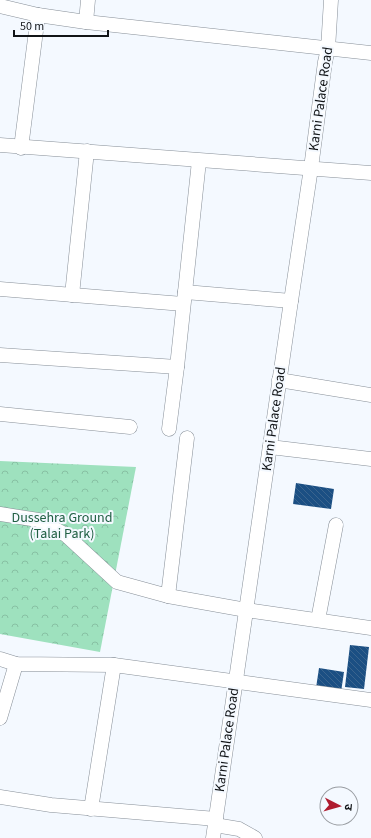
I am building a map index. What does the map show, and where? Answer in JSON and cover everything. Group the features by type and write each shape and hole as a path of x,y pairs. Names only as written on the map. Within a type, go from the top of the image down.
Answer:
{"street":[{"path":"86,22 88,0"},
{"name":"Karni Palace Road","path":"215,827 279,380 312,168 325,62 328,49 331,0"},
{"path":"0,6 38,15 86,22 371,53"},
{"path":"21,148 38,15"},
{"path":"0,145 21,148 86,151 199,161 371,173"},
{"path":"72,295 86,151"},
{"path":"169,429 199,161"},
{"path":"0,289 72,295 291,301"},
{"path":"0,355 177,367"},
{"path":"279,380 371,395"},
{"path":"0,414 130,427"},
{"path":"168,596 187,438"},
{"path":"270,447 371,459"},
{"path":"0,514 38,520 66,535 117,582 168,596 246,610 371,628"},
{"path":"318,620 336,525"},
{"path":"0,659 16,664 114,665 371,700"},
{"path":"0,718 16,664"},
{"path":"91,809 114,665"},
{"path":"0,798 239,829 255,838"}],"green space":[{"name":"Dussehra Ground (Talai Park)","path":"0,461 136,467 100,652 0,634"}],"building":[{"path":"296,483 334,489 331,509 293,504"},
{"path":"350,645 369,647 364,689 345,687"},
{"path":"319,668 344,672 341,692 316,688"}]}
